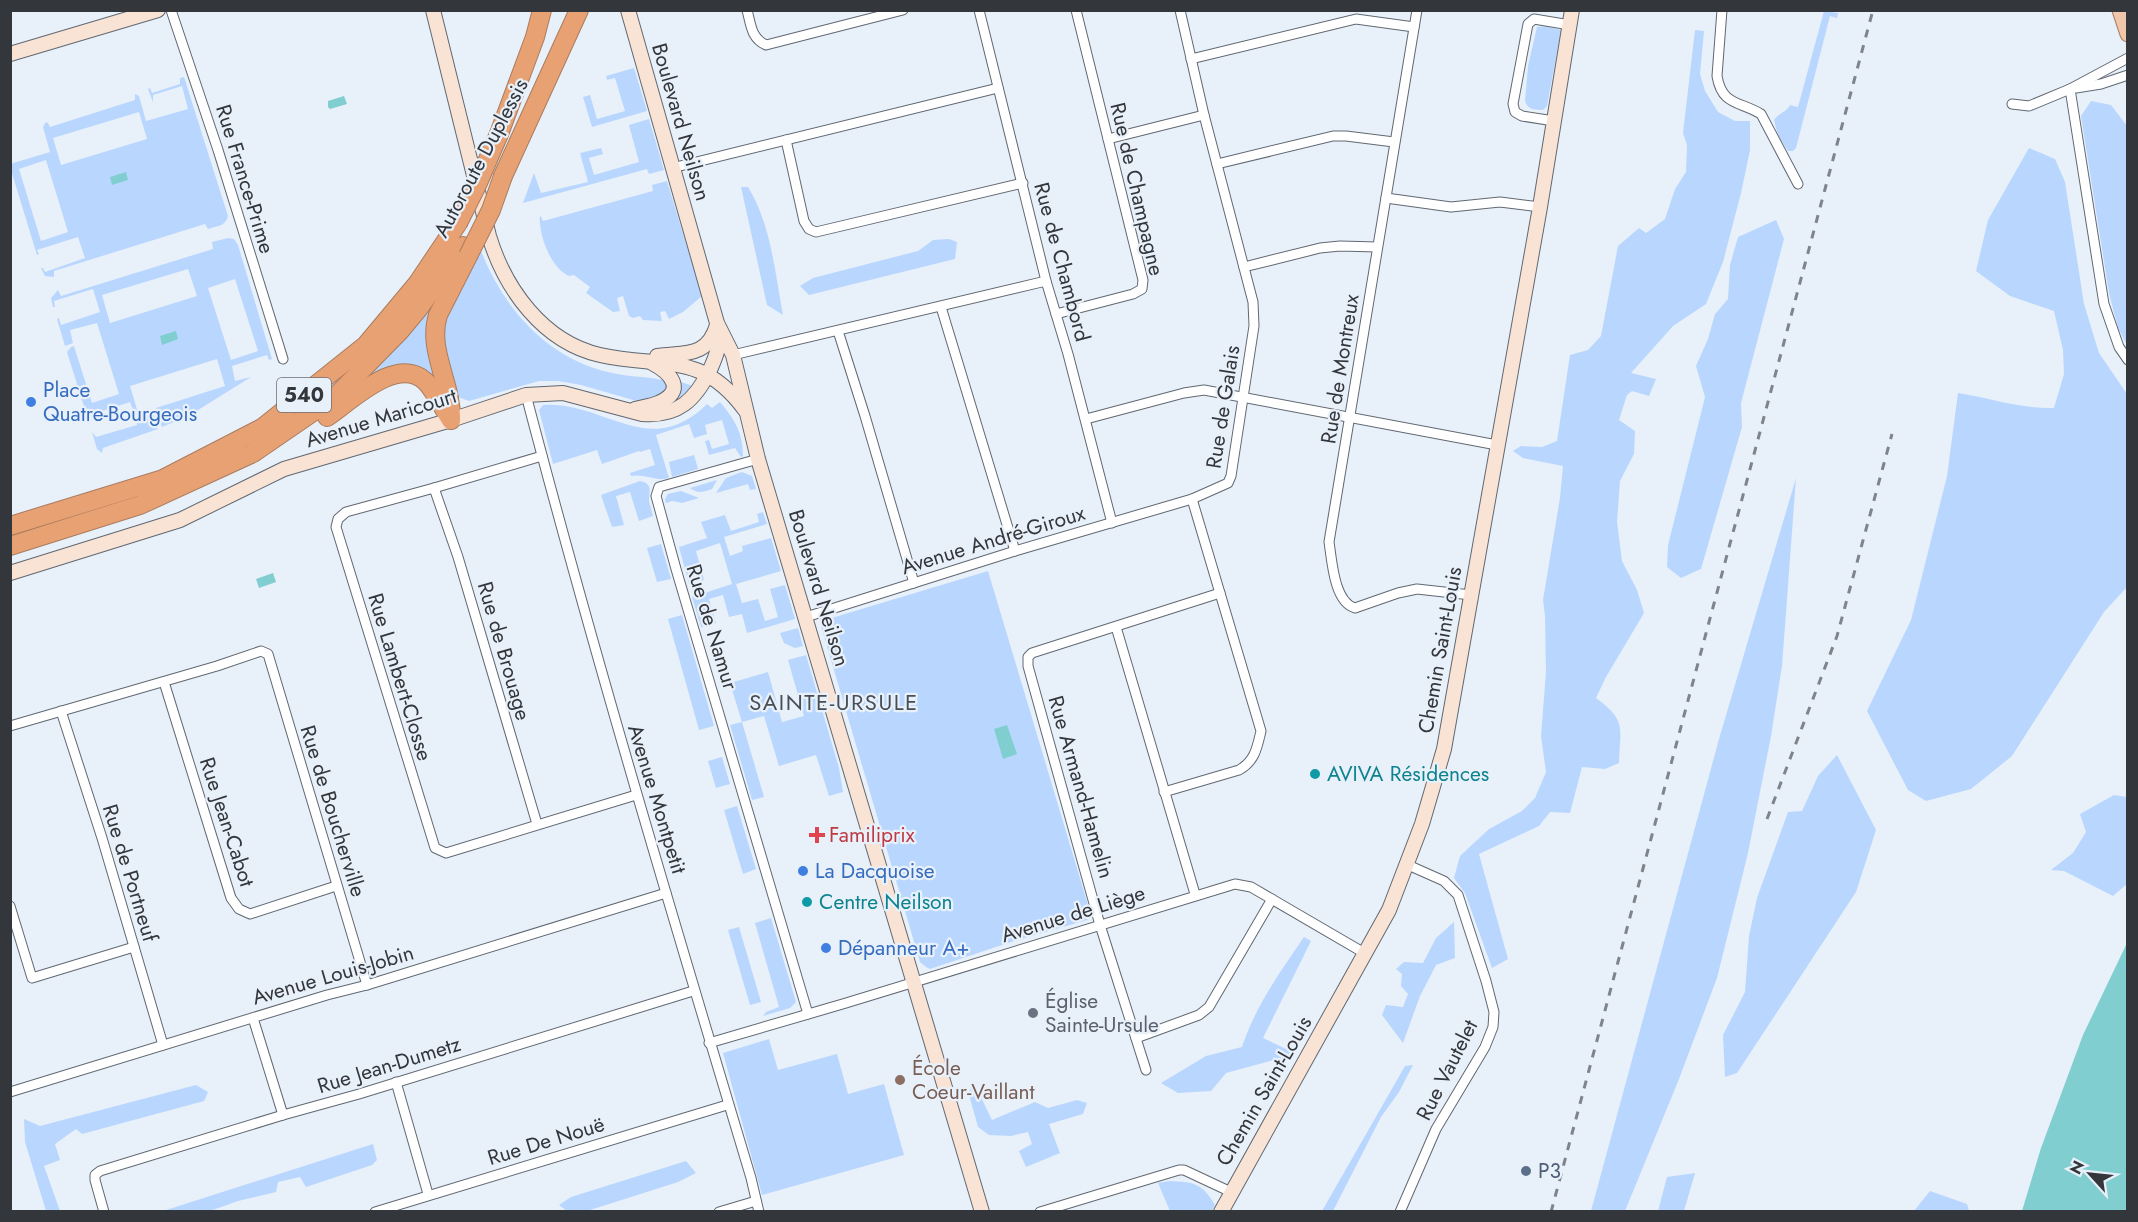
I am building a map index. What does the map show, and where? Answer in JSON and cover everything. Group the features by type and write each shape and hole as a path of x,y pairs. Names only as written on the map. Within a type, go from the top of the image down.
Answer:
{"highway":[{"name":"Autoroute Duplessis","path":"10,526 163,478 262,428 366,345 386,324 417,284 458,223 499,134 535,37 542,10"},
{"path":"535,37 547,10"},
{"name":"Autoroute Duplessis","path":"10,546 140,505 253,453 336,396 399,332 466,251 579,10"},
{"path":"567,38 588,10"},
{"path":"451,420 451,402 436,350 435,325 466,251"},
{"path":"140,505 162,500 250,463 323,420 387,375 401,372 413,374 425,381 451,420"}],"main road":[{"path":"2120,10 2127,34"}],"street":[{"name":"Rue France-Prime","path":"171,10 195,77 283,359"},
{"path":"433,10 489,236 507,282 531,313 564,339 599,355 679,364 708,375 730,392 748,414"},
{"name":"Boulevard Neilson","path":"628,10 717,323 733,355 758,459 982,1212"},
{"path":"747,10 753,36 766,45 903,10"},
{"name":"Rue de Chambord","path":"979,10 1046,281 1086,419 1112,523"},
{"name":"Rue de Champagne","path":"1056,314 1133,294 1142,289 1143,280 1076,10"},
{"name":"Rue de Galais","path":"1180,10 1204,115 1253,302 1254,326 1228,483 1192,499"},
{"name":"Rue de Montreux","path":"1417,10 1329,542 1335,577 1344,602 1355,608 1417,589 1471,595"},
{"name":"Chemin Saint-Louis","path":"1221,1212 1389,910 1408,865 1434,786 1444,748 1540,207 1572,10"},
{"path":"1722,10 1718,85 1733,103 1761,114 1798,184"},
{"path":"10,54 152,11"},
{"path":"1191,59 1356,19 1414,27"},
{"path":"1554,122 1522,116 1515,112 1513,104 1528,24 1534,19 1570,25"},
{"path":"2012,104 2029,106 2070,89 2127,58"},
{"path":"2070,89 2101,84 2127,75"},
{"path":"672,168 998,88"},
{"path":"2070,89 2104,304 2119,347 2127,360"},
{"path":"1108,139 1204,115"},
{"path":"1217,164 1333,136 1395,142"},
{"path":"786,140 804,221 809,229 816,232 1023,183"},
{"path":"1386,198 1451,207 1500,202 1540,207"},
{"path":"1244,267 1320,248 1377,247"},
{"path":"733,355 1046,281"},
{"path":"941,307 1015,551"},
{"path":"634,359 683,354 703,348 714,336 717,323"},
{"name":"Avenue Maricourt","path":"10,573 180,520 284,469 451,420 526,395 563,393 627,411 653,415 672,411 681,407 698,392 708,375 719,346 717,323"},
{"path":"838,331 914,583"},
{"path":"627,411 655,405 665,400 670,396 674,386 671,377 661,368 651,362 634,359"},
{"path":"1086,419 1204,390 1497,445"},
{"name":"Avenue Montpetit","path":"526,395 555,508 636,795 759,1212"},
{"name":"Rue Lambert-Closse","path":"542,456 346,512 338,519 336,527 435,848 446,853 636,795"},
{"name":"Rue de Namur","path":"758,459 659,487 656,496 808,1014"},
{"name":"Rue de Brouage","path":"434,488 458,557 537,824"},
{"path":"1164,792 1239,770 1249,764 1259,742 1261,731 1192,499"},
{"name":"Avenue André-Giroux","path":"806,617 1015,551 1192,499"},
{"path":"1195,894 1116,627 1220,593"},
{"name":"Rue Armand-Hamelin","path":"1116,627 1032,654 1028,657 1028,666 1101,925 1146,1070"},
{"name":"Rue de Boucherville","path":"164,682 261,651 268,654 367,985"},
{"path":"10,726 164,682"},
{"name":"Rue Jean-Cabot","path":"164,682 231,898 239,909 250,914 336,886"},
{"name":"Rue de Portneuf","path":"61,711 163,1045"},
{"name":"Rue Vautelet","path":"1400,1212 1436,1129 1485,1047 1493,1027 1494,1012 1458,895 1444,881 1408,865"},
{"name":"Avenue de Liège","path":"709,1043 1224,886 1242,884 1251,886 1366,954"},
{"name":"Avenue Louis-Jobin","path":"10,1092 666,893"},
{"path":"1136,1038 1199,1015 1209,1006 1272,899"},
{"path":"10,906 32,978 134,947"},
{"name":"Rue Jean-Dumetz","path":"104,1212 95,1180 95,1175 100,1171 693,991"},
{"path":"253,1018 283,1115"},
{"path":"396,1082 428,1194"},
{"name":"Rue De Nouë","path":"375,1212 428,1194 728,1105"},
{"path":"1041,1212 1179,1170 1184,1170 1231,1192"},
{"path":"719,1212 756,1200"}],"shaded area":[{"path":"1824,11 1838,13 1837,18 1830,16 1796,148 1788,151 1778,136 1774,120 1790,105 1798,107"},
{"path":"1546,26 1561,30 1547,106 1543,110 1537,110 1530,108 1525,101 1528,66 1537,27"},
{"path":"1695,30 1704,31 1700,74 1705,91 1718,112 1735,121 1750,121 1750,150 1723,262 1706,304 1673,326 1631,373 1656,379 1649,396 1632,391 1627,395 1619,420 1635,431 1634,454 1620,481 1617,522 1622,561 1637,590 1644,613 1596,698 1613,713 1620,726 1619,763 1605,769 1582,767 1570,813 1550,812 1539,826 1479,854 1508,959 1492,968 1465,893 1454,878 1460,856 1489,829 1522,811 1535,798 1546,772 1541,736 1546,672 1543,600 1563,466 1523,458 1513,451 1521,446 1542,447 1557,441 1570,355 1588,350 1601,336 1618,246 1639,228 1646,233 1665,219 1675,189 1686,172 1687,145 1683,133"},
{"path":"634,68 647,111 592,127 583,97 590,95 597,119 625,111 615,78 607,80 606,76"},
{"path":"184,77 228,216 225,222 208,229 205,224 54,271 54,277 45,276 41,268 45,272 85,258 78,237 37,250 39,254 37,255 10,164 50,152 43,127 46,122 50,127 135,100 135,94 139,96 146,121 188,109 182,86 153,95 153,102 148,89 150,88 152,93 180,84 180,78","holes":["139,112 147,139 61,165 53,138","46,160 68,232 41,241 19,169"]},
{"path":"344,96 347,104 330,109 328,107 328,101"},
{"path":"2091,101 2111,105 2127,126 2127,345 2118,328 2109,293 2081,116"},
{"path":"649,119 664,170 649,174 647,169 523,203 534,173 541,193 588,182 580,153 601,148 603,154 589,158 594,175 639,162 629,125"},
{"path":"2029,148 2055,159 2065,182 2084,304 2099,353 2127,394 2127,587 2104,612 2012,756 1971,789 1926,801 1908,790 1867,711 1911,620 1947,476 1958,393 2018,405 2054,408 2064,374 2063,350 2054,311 2010,296 1976,271 1988,220"},
{"path":"126,172 128,180 112,185 110,177"},
{"path":"667,181 702,296 683,312 669,319 665,311 660,312 662,321 643,320 640,316 633,318 629,316 623,296 617,298 620,311 613,312 586,293 590,287 574,275 569,276 557,266 547,250 541,232 540,215 543,221 653,191 652,185"},
{"path":"741,187 748,187 762,217 771,249 783,315 767,305"},
{"path":"1776,220 1784,239 1741,403 1742,427 1701,569 1681,578 1667,567 1668,545 1705,397 1696,366 1708,339 1715,314 1728,299 1730,265 1738,237"},
{"path":"228,238 234,239 238,245 272,359 269,360 267,355 232,366 235,381 251,377 190,415 162,427 156,408 225,386 217,359 130,386 138,413 135,415 130,402 87,416 67,352 71,347 74,346 92,403 119,394 97,323 70,330 73,343 65,346 57,319 59,318 61,325 100,312 93,289 54,301 55,307 53,307 51,298 58,290 61,296 213,249 212,242","holes":["188,269 197,296 110,323 102,295","235,279 258,351 231,360 208,288"]},
{"path":"949,239 957,242 955,259 809,295 800,286 813,278 918,251 933,240"},
{"path":"479,246 499,288 528,326 545,341 585,365 615,374 663,380 668,387 666,395 640,402 581,385 558,381 539,381 469,401 458,397 437,336"},
{"path":"453,273 436,308 446,401 402,366 387,369 345,394"},
{"path":"176,331 178,339 162,345 160,336"},
{"path":"678,381 693,386 674,402 673,401"},
{"path":"720,402 737,427 742,440 743,456 741,457 735,448 709,455 705,441 709,440 712,449 729,444 722,420 705,425 707,434 694,438 689,424 656,435 669,478 664,479 631,476 630,473 655,465 650,449 602,464 597,450 553,464 539,410 543,405 565,406 626,424 646,428 666,428 686,420 707,404 712,408"},
{"path":"154,415 158,429 103,448 102,453 97,449 92,432 96,437 137,425 137,420"},
{"path":"694,455 698,469 672,477 669,462"},
{"path":"742,472 752,476 756,489 750,490 748,484 716,493 726,478"},
{"path":"1796,478 1782,666 1771,736 1748,853 1717,978 1625,1211 1591,1211 1719,739"},
{"path":"717,480 712,489 706,491 698,492 690,488"},
{"path":"640,481 649,486 649,501 653,516 639,521 630,492 616,496 624,525 612,527 601,495"},
{"path":"681,491 699,498 682,503 672,501 666,503 665,499 668,494"},
{"path":"763,512 767,524 724,537 730,556 743,551 742,546 771,538 781,571 736,584 742,603 758,599 765,621 778,617 770,589 785,585 795,619 747,633 742,614 729,617 723,595 709,599 716,623 701,627 692,597 732,584 720,543 696,551 704,580 689,584 679,547 707,538 701,522 725,515 731,531 759,522 757,514"},
{"path":"661,544 671,579 657,582 647,548"},
{"path":"988,571 1091,915 1087,920 930,969 920,962 821,626 825,620"},
{"path":"273,573 276,582 259,588 256,579"},
{"path":"682,615 714,726 699,730 668,619"},
{"path":"798,628 803,646 795,648 784,643 780,633"},
{"path":"806,655 839,768 843,792 829,796 816,755 779,766 764,716 742,722 730,683 768,672 782,722 804,716 788,660"},
{"path":"742,722 764,797 752,800 730,725"},
{"path":"1007,725 1017,754 1003,759 994,729"},
{"path":"1837,755 1876,830 1856,892 1737,1073 1725,1077 1723,1035 1745,992 1749,936 1757,898 1788,812 1802,811 1818,776"},
{"path":"722,757 730,784 716,788 708,761"},
{"path":"2114,795 2127,797 2128,883 2113,896 2064,871 2051,870 2073,853 2086,832 2080,814"},
{"path":"737,806 756,869 743,874 724,810"},
{"path":"771,918 796,1002 790,1008 763,1016 766,1012 779,1007 755,923"},
{"path":"1454,922 1455,958 1436,965 1420,996 1403,1043 1382,1015 1386,1005 1403,1007 1408,994 1401,986 1402,974 1396,969 1404,962 1423,963 1436,938"},
{"path":"739,927 761,1002 750,1005 728,930"},
{"path":"1304,937 1311,941 1263,1038 1286,1049 1294,1047 1289,1056 1226,1073 1211,1091 1178,1093 1161,1083 1206,1056 1242,1047 1261,1004"},
{"path":"2127,943 2127,1211 2022,1211 2041,1148 2083,1035"},
{"path":"769,1039 778,1070 837,1054 848,1094 884,1084 904,1155 762,1195 723,1053"},
{"path":"1413,1065 1399,1092 1381,1117 1333,1211 1322,1211 1405,1066"},
{"path":"972,1084 978,1091 992,1120 1035,1102 1048,1108 1077,1100 1087,1103 1083,1114 1049,1124 1060,1153 1026,1167 1019,1151 1032,1144 1028,1132 1011,1136 989,1135 978,1127 969,1095"},
{"path":"196,1085 208,1092 204,1101 82,1134 76,1129 55,1144 60,1160 44,1166 60,1211 46,1211 25,1142 24,1119 40,1126"},
{"path":"373,1144 377,1160 372,1165 306,1187 300,1177 278,1182 276,1192 238,1201 210,1211 163,1211"},
{"path":"686,1161 696,1173 678,1182 587,1211 567,1211 559,1205 571,1197"},
{"path":"1695,1173 1684,1211 1658,1211 1667,1177"},
{"path":"1169,1181 1191,1183 1201,1188 1215,1205 1212,1211 1170,1211 1158,1183"},
{"path":"1930,1191 1967,1204 1969,1211 1914,1211"}],"railway":[{"path":"1551,1212 1873,10"},
{"path":"1767,819 1837,636 1892,434"}],"place":[{"name":"Place Quatre-Bourgeois","path":"31,402"},
{"name":"AVIVA Résidences","path":"1315,774"},
{"name":"Familiprix","path":"817,835"},
{"name":"La Dacquoise","path":"803,871"},
{"name":"Centre Neilson","path":"807,902"},
{"name":"Dépanneur A+","path":"826,948"},
{"name":"Église Sainte-Ursule","path":"1033,1013"},
{"name":"École Coeur-Vaillant","path":"900,1080"},
{"name":"P3","path":"1526,1171"}],"district":[{"name":"SAINTE-URSULE","path":"834,702"}]}
